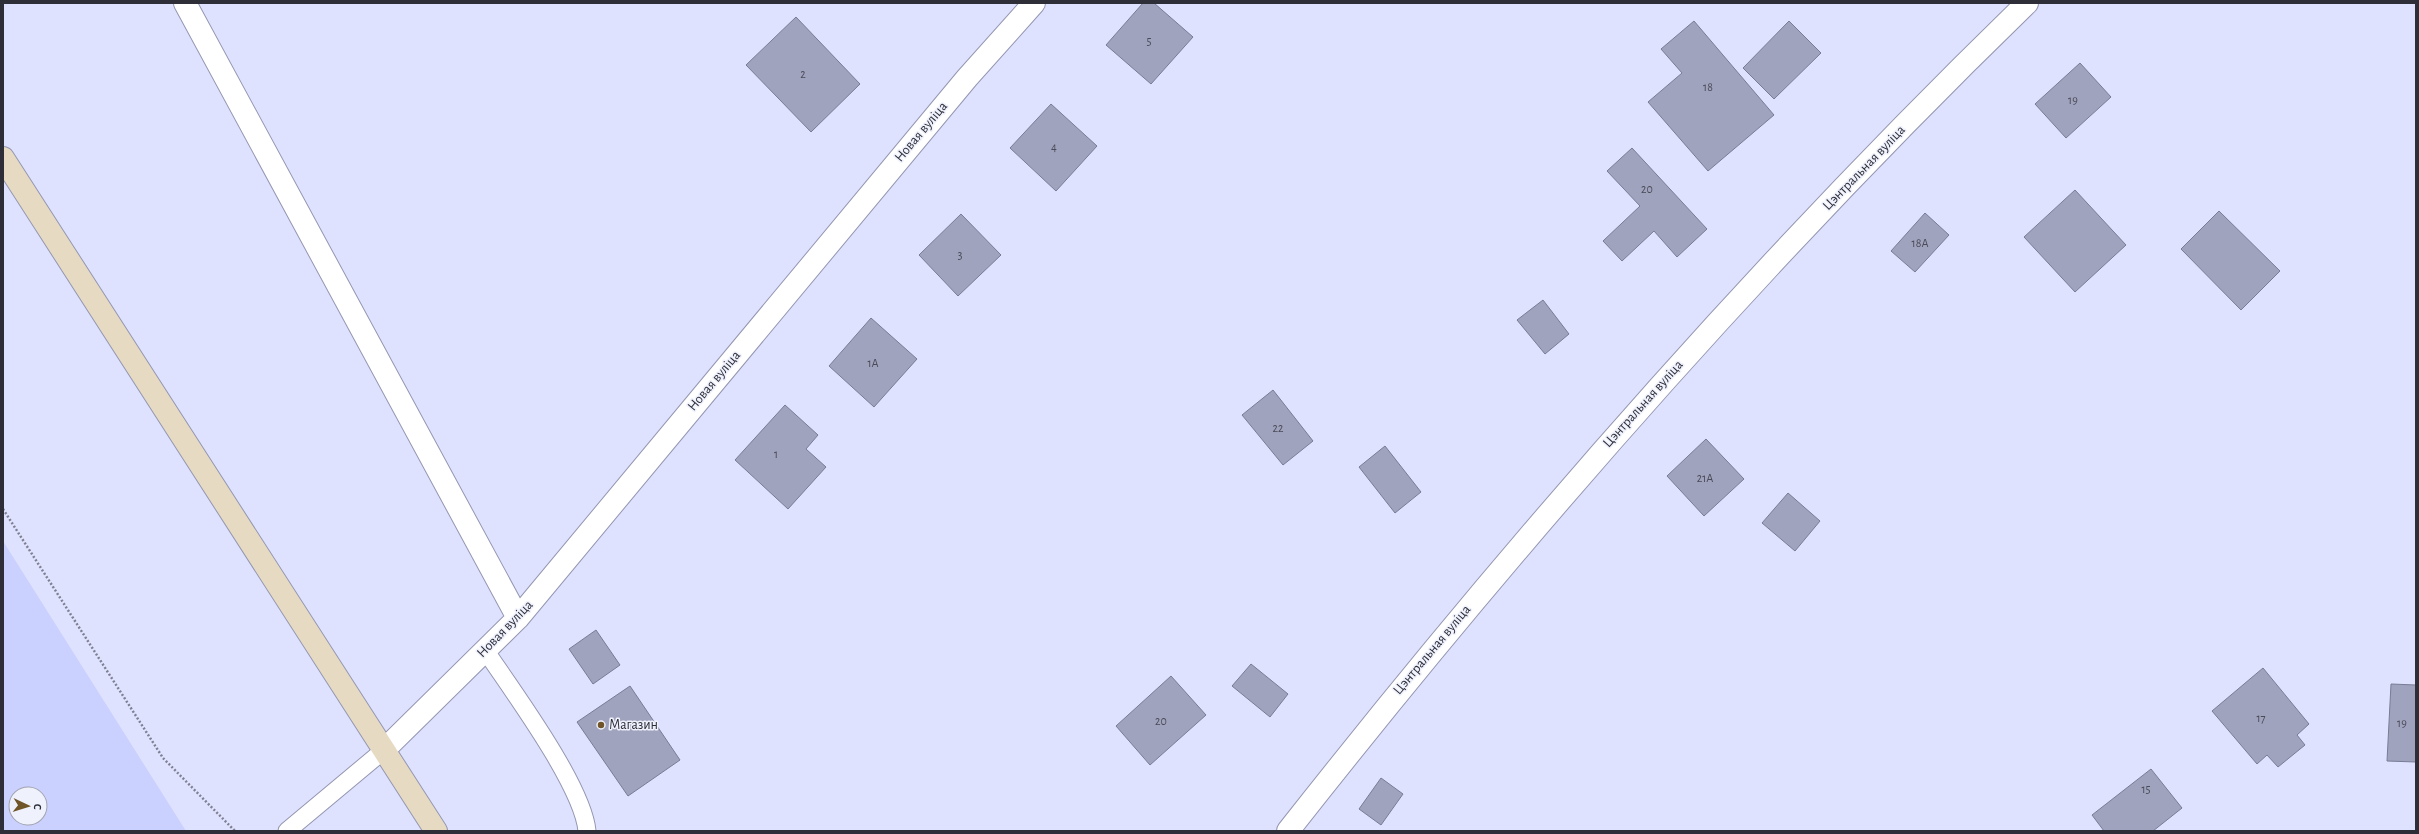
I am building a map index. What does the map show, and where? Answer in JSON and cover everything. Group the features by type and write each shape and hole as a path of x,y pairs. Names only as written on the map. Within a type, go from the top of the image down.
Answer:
{"main road":[{"path":"3,158 436,831"}],"street":[{"path":"185,3 518,618"},
{"name":"Новая вуліца","path":"384,750 518,618 966,78 1034,3"},
{"name":"Цэнтральная вуліца","path":"1288,831 1391,700 1619,431 1741,296 2027,3"}],"lane":[{"path":"485,650 546,742 574,790 587,831"},
{"path":"286,831 384,750"}],"path":[{"path":"3,509 163,758 235,831"}],"shaded area":[{"path":"3,541 186,831 3,831"}],"building":[{"path":"1143,3 1154,3 1193,37 1151,84 1106,45"},
{"path":"796,17 860,84 811,132 746,65"},
{"path":"1694,21 1774,115 1708,171 1648,102 1682,73 1661,49"},
{"path":"1789,21 1821,53 1774,99 1743,68"},
{"path":"2080,63 2111,97 2066,138 2035,104"},
{"path":"1051,104 1097,146 1056,191 1010,148"},
{"path":"1632,148 1707,229 1677,257 1654,231 1622,261 1603,241 1640,206 1607,171"},
{"path":"2075,190 2126,245 2075,292 2024,237"},
{"path":"2219,211 2280,271 2241,310 2181,249"},
{"path":"1925,213 1949,235 1915,272 1891,251"},
{"path":"961,214 1001,255 958,296 919,255"},
{"path":"1543,300 1569,334 1545,354 1517,320"},
{"path":"871,318 917,359 874,407 829,366"},
{"path":"1273,390 1313,441 1283,465 1242,415"},
{"path":"785,405 818,435 806,449 826,467 788,509 735,460"},
{"path":"1706,439 1744,479 1704,516 1667,476"},
{"path":"1385,446 1421,492 1395,513 1359,467"},
{"path":"1788,493 1820,521 1795,551 1762,523"},
{"path":"596,630 620,665 593,684 569,649"},
{"path":"1251,664 1288,694 1270,717 1232,686"},
{"path":"2263,668 2309,724 2297,735 2305,745 2278,767 2267,755 2257,764 2212,711"},
{"path":"1171,676 1206,715 1150,765 1116,726"},
{"path":"2391,684 2416,685 2416,762 2387,761"},
{"path":"630,686 680,760 628,796 577,722"},
{"path":"2151,769 2182,808 2153,831 2104,831 2092,815"},
{"path":"1381,778 1403,794 1381,825 1359,809"}],"place":[{"name":"Магазин","path":"601,725"}]}
